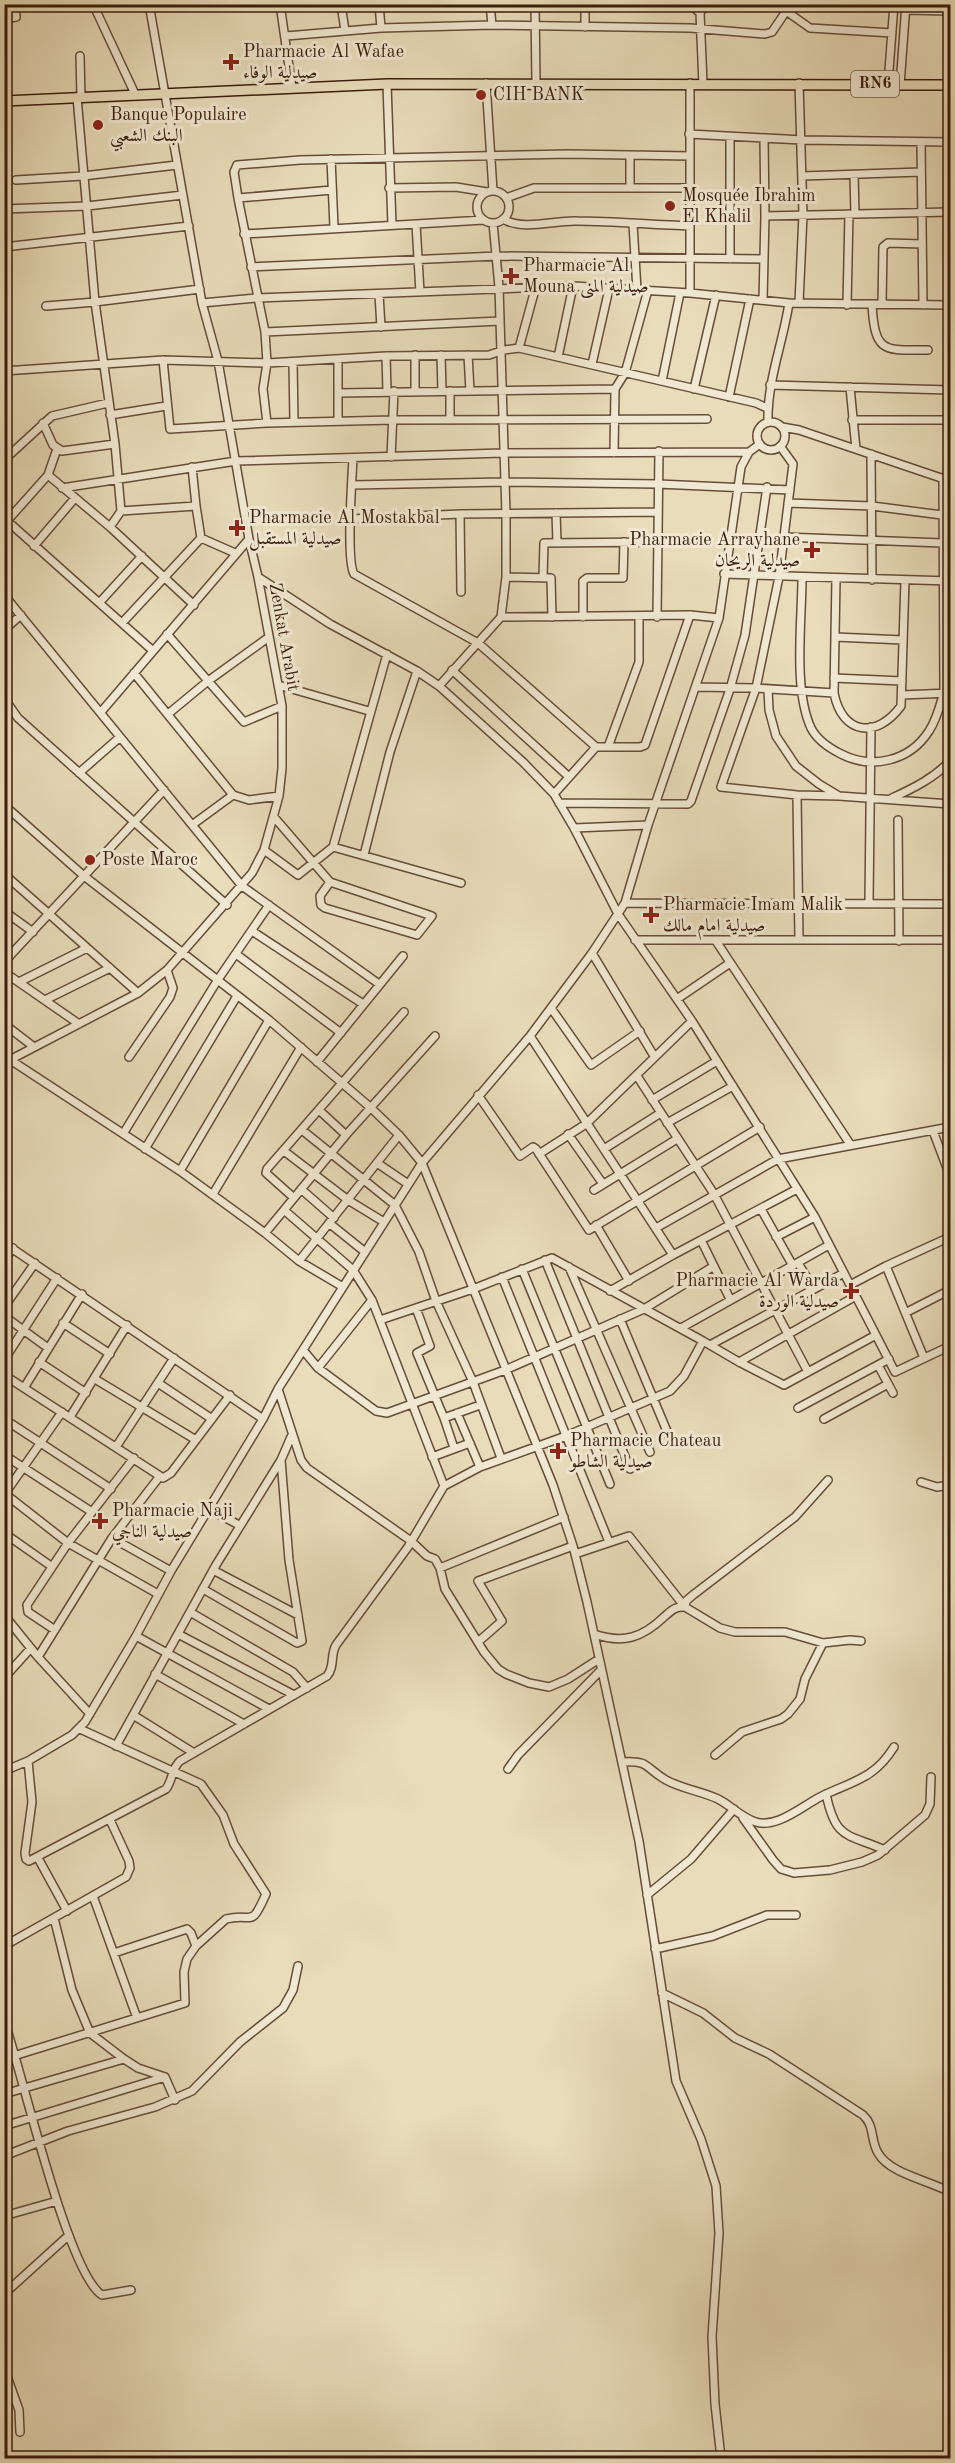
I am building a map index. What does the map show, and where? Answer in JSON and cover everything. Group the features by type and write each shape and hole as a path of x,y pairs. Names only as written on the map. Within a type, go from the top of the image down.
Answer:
{"main road":[{"name":"RN6","path":"4,101 166,92 387,84 951,85"}],"street":[{"path":"4,19 16,16 15,4"},
{"path":"93,4 135,94"},
{"name":"Zenkat Arabit","path":"8,1062 138,993 167,970 227,905 252,873 264,850 279,796 282,768 282,706 249,539 218,361 202,303 149,4"},
{"path":"280,4 292,88"},
{"path":"341,4 345,31"},
{"path":"378,4 381,28"},
{"path":"490,4 492,25"},
{"path":"536,4 536,84"},
{"path":"585,4 585,27"},
{"path":"690,4 700,14"},
{"path":"703,84 700,14 706,4"},
{"path":"742,4 749,4"},
{"path":"888,84 894,4"},
{"path":"900,85 906,7 951,11"},
{"path":"286,36 381,28 492,25 770,33 788,8 810,28 892,33"},
{"path":"80,56 79,97 83,176 95,302 122,511 110,527"},
{"path":"484,220 477,209 477,202 490,191 492,157 486,83"},
{"path":"690,83 690,293"},
{"path":"799,83 803,215 799,303"},
{"path":"387,84 392,225"},
{"path":"689,134 802,140 951,142"},
{"path":"730,137 730,259"},
{"path":"763,300 764,138"},
{"path":"921,142 923,304"},
{"path":"267,423 263,389 267,363 265,332 244,234 234,172 237,165 267,161 568,154 690,156"},
{"path":"630,156 630,187"},
{"path":"331,159 334,227"},
{"path":"16,180 83,176 177,165"},
{"path":"802,176 921,172"},
{"path":"847,304 854,175"},
{"path":"244,234 484,220 493,223 503,219 508,212 506,198 501,193 456,188 390,188"},
{"path":"506,198 522,190 534,188 689,188"},
{"path":"238,198 332,190"},
{"path":"4,209 87,206 183,195"},
{"path":"765,216 951,212"},
{"path":"503,219 513,224 576,221 690,226"},
{"path":"439,686 501,617 506,577 503,391 499,287 493,223"},
{"path":"416,224 420,292"},
{"path":"633,224 637,290"},
{"path":"4,247 189,226"},
{"path":"882,304 883,247 888,243 922,244"},
{"path":"251,267 496,256 764,259"},
{"path":"519,348 536,286"},
{"path":"202,303 257,298 499,287 573,286 690,293 789,303 951,305"},
{"path":"558,357 573,286"},
{"path":"46,306 200,289"},
{"path":"592,364 609,289"},
{"path":"614,453 615,389 624,373 648,290"},
{"path":"662,381 680,293"},
{"path":"378,294 381,327"},
{"path":"694,389 716,296"},
{"path":"729,397 750,299"},
{"path":"768,422 770,385 785,329 789,303"},
{"path":"872,305 875,333 884,346 896,350 928,350"},
{"path":"265,332 500,321"},
{"path":"4,371 163,360 267,363 386,356 494,354 519,348 767,408"},
{"path":"415,355 415,391"},
{"path":"441,355 441,391"},
{"path":"468,355 470,391"},
{"path":"386,356 393,420 391,457"},
{"path":"338,359 338,421"},
{"path":"163,360 170,429 338,421 707,419"},
{"path":"293,362 294,422"},
{"path":"770,385 951,390"},
{"path":"850,387 856,449"},
{"path":"338,393 615,389"},
{"path":"450,391 450,419"},
{"path":"4,460 43,423 57,413 108,404"},
{"path":"110,415 166,405"},
{"path":"852,420 951,420"},
{"path":"780,446 767,449 760,444 758,431 768,422 947,479 942,515 946,581 947,693 935,720 920,742 897,757 869,764 849,758 818,739 807,717 801,691 802,578"},
{"path":"43,423 57,449 62,451 115,444"},
{"path":"780,446 785,435 782,427"},
{"path":"4,1771 28,1761 80,1730 136,1636 171,1571 263,1419 278,1389 422,1162 530,1035 592,953 625,903 648,825 658,802 719,618 741,467 749,452 760,444"},
{"path":"780,446 793,462 778,578 756,688 721,788 951,804"},
{"path":"57,449 48,475 6,519 152,650"},
{"path":"657,617 659,451"},
{"path":"62,488 118,477 236,461 504,453 749,452"},
{"path":"871,454 872,580"},
{"path":"353,458 351,519 354,574 478,643 596,747 645,745 690,615"},
{"path":"192,468 201,538"},
{"path":"48,475 110,527 194,605"},
{"path":"352,485 504,482 737,486 790,490"},
{"path":"559,803 688,804 691,801 730,689 745,635 767,487"},
{"path":"34,546 75,498"},
{"path":"788,503 872,507 942,515"},
{"path":"122,511 196,506"},
{"path":"351,519 460,514 658,512"},
{"path":"556,513 558,542"},
{"path":"460,514 461,592"},
{"path":"784,537 942,543"},
{"path":"201,538 235,553"},
{"path":"122,623 201,538"},
{"path":"101,712 249,539"},
{"path":"583,617 583,581 587,578 623,578 624,542"},
{"path":"543,577 543,544 657,542"},
{"path":"100,602 142,556"},
{"path":"724,574 778,578 946,581"},
{"path":"258,577 330,624 417,671 439,686 523,762 554,794 618,914 692,1021 815,1217 896,1372 951,1346"},
{"path":"506,577 552,579 552,617"},
{"path":"836,579 834,678 836,706 843,718 855,726 871,728 883,725 901,706 905,580"},
{"path":"4,595 242,886 379,984"},
{"path":"4,630 21,615"},
{"path":"501,617 690,615 719,618"},
{"path":"608,747 639,662 639,616"},
{"path":"167,634 243,722 282,706"},
{"path":"168,714 208,681 269,637"},
{"path":"835,637 903,640"},
{"path":"264,850 295,874 301,874 333,847 369,711 387,654"},
{"path":"452,670 568,776"},
{"path":"364,855 390,752 417,671"},
{"path":"134,673 233,795 249,800 279,796"},
{"path":"834,678 902,681"},
{"path":"278,685 369,711"},
{"path":"696,687 834,693"},
{"path":"768,689 769,710 776,736 796,766 839,796"},
{"path":"902,695 947,693"},
{"path":"4,698 18,718 227,905"},
{"path":"869,902 871,728"},
{"path":"79,773 120,737"},
{"path":"554,794 596,747"},
{"path":"890,799 923,784 951,760"},
{"path":"4,962 164,790"},
{"path":"192,825 233,795"},
{"path":"797,795 799,940"},
{"path":"4,805 84,876 270,1020 371,1108 399,1135 422,1162 564,1517 594,1634 639,1841 676,2080 701,2139 716,2186 718,2233 712,2337 715,2404 721,2458"},
{"path":"274,817 330,882 432,916 417,935 325,908 321,905 320,896 330,882"},
{"path":"898,820 899,941"},
{"path":"574,828 648,825"},
{"path":"333,847 461,884"},
{"path":"4,874 138,993"},
{"path":"625,903 951,904"},
{"path":"123,1134 217,981 269,905"},
{"path":"4,911 33,932"},
{"path":"252,931 363,1004"},
{"path":"635,940 951,940"},
{"path":"716,941 850,1144"},
{"path":"19,982 87,948"},
{"path":"592,953 654,1056"},
{"path":"236,954 341,1033"},
{"path":"316,1062 403,956"},
{"path":"677,999 730,963"},
{"path":"45,1000 110,968"},
{"path":"129,1057 170,998 173,988 167,970"},
{"path":"4,972 79,1024"},
{"path":"145,1149 237,996"},
{"path":"551,1008 591,1065 640,1031"},
{"path":"294,1198 266,1173 267,1169 404,1012"},
{"path":"180,1171 270,1020"},
{"path":"539,1154 586,1124 692,1021"},
{"path":"4,1024 34,1047"},
{"path":"530,1035 673,1255"},
{"path":"265,1233 346,1135 435,1036"},
{"path":"213,1194 301,1047"},
{"path":"652,1100 717,1061"},
{"path":"8,1062 180,1171 265,1233 299,1261 343,1287"},
{"path":"637,1076 659,1114 714,1194 808,1372"},
{"path":"667,1123 733,1086"},
{"path":"478,1095 520,1156 534,1148 539,1154 589,1230 760,1127"},
{"path":"319,1110 346,1135"},
{"path":"604,1149 659,1114"},
{"path":"656,1228 778,1158 951,1127"},
{"path":"302,1130 395,1204 419,1251 436,1302 473,1382 501,1458"},
{"path":"933,1131 951,1176"},
{"path":"568,1134 603,1185"},
{"path":"299,1261 399,1135"},
{"path":"594,1190 677,1139"},
{"path":"284,1150 348,1200 384,1222"},
{"path":"377,1163 408,1184"},
{"path":"301,1189 365,1252"},
{"path":"610,1292 673,1255 797,1190"},
{"path":"761,1209 777,1237 814,1289"},
{"path":"284,1210 353,1270 372,1300 410,1404 444,1486"},
{"path":"777,1237 815,1217"},
{"path":"596,1225 629,1281"},
{"path":"850,1285 951,1237"},
{"path":"701,1240 730,1299"},
{"path":"4,1243 263,1419"},
{"path":"681,1328 829,1245"},
{"path":"4,1261 13,1248"},
{"path":"380,1320 473,1289 552,1258 610,1292 681,1328 783,1385 876,1335"},
{"path":"545,1260 630,1469"},
{"path":"4,1307 35,1263"},
{"path":"303,1350 318,1368 380,1413 387,1413 505,1370 644,1309 714,1266"},
{"path":"886,1266 907,1312 924,1358"},
{"path":"569,1268 650,1452"},
{"path":"522,1269 610,1484"},
{"path":"28,1761 32,1802 26,1857 29,1861 166,1789 177,1763 330,1674 331,1655 336,1645 411,1540 444,1486 501,1458 566,1436 670,1391 684,1376 707,1343 774,1311 844,1273"},
{"path":"502,1277 609,1542"},
{"path":"4,1360 57,1278"},
{"path":"907,1312 951,1290"},
{"path":"24,1388 82,1294"},
{"path":"739,1362 856,1296"},
{"path":"318,1368 372,1300"},
{"path":"416,1308 430,1346 417,1353 454,1448"},
{"path":"4,1316 48,1348"},
{"path":"620,1319 669,1436"},
{"path":"63,1323 110,1354"},
{"path":"70,1417 127,1325"},
{"path":"116,1447 174,1358"},
{"path":"798,1408 889,1359"},
{"path":"39,1362 86,1393"},
{"path":"878,1365 893,1393"},
{"path":"4,1386 7,1377 160,1476 168,1478 230,1395"},
{"path":"95,1379 196,1440"},
{"path":"158,1383 212,1419"},
{"path":"824,1419 888,1384"},
{"path":"278,1389 291,1437 307,1468 411,1540 427,1556 435,1559 440,1568 445,1589 498,1669 521,1681 543,1687 559,1684 599,1659"},
{"path":"444,1418 480,1406"},
{"path":"62,1412 5,1494 68,1543 158,1594"},
{"path":"457,1413 480,1467"},
{"path":"4,1419 111,1489"},
{"path":"116,1746 213,1570 281,1460 291,1437"},
{"path":"432,1457 470,1443"},
{"path":"4,1455 92,1512"},
{"path":"55,1630 28,1612 26,1606 51,1566 134,1458"},
{"path":"203,1589 299,1644 302,1639 284,1518 281,1460"},
{"path":"38,1657 112,1538 160,1476"},
{"path":"685,1607 686,1601 693,1595 800,1512 828,1479"},
{"path":"921,1482 937,1487 951,1485"},
{"path":"209,1509 239,1525"},
{"path":"440,1568 564,1517"},
{"path":"4,1533 51,1566"},
{"path":"478,1642 502,1621 480,1587 478,1580 627,1536 632,1536 685,1607 725,1630 785,1632 823,1642 861,1641"},
{"path":"112,1538 171,1571"},
{"path":"213,1570 298,1615"},
{"path":"594,1634 611,1639 632,1639 645,1633 674,1608 685,1607"},
{"path":"190,1612 293,1672 307,1688"},
{"path":"4,1615 38,1657 90,1714"},
{"path":"178,1634 294,1695"},
{"path":"136,1636 269,1709"},
{"path":"716,1755 742,1732 781,1719 788,1714 800,1699 805,1678 823,1642"},
{"path":"4,1678 31,1648"},
{"path":"508,1769 518,1755 601,1670"},
{"path":"155,1674 244,1724"},
{"path":"133,1715 194,1753"},
{"path":"4,2059 185,2003 185,1963 196,1946 226,1918 248,1919 254,1916 266,1894 234,1844 223,1815 205,1788 196,1781 80,1730"},
{"path":"622,1762 643,1762 670,1782 707,1794 757,1823 784,1817 826,1794 858,1782 884,1761 894,1747"},
{"path":"741,1814 773,1860 787,1872 830,1870 862,1862 885,1850 925,1815 930,1804 931,1778"},
{"path":"826,1794 831,1816 841,1832 885,1850"},
{"path":"647,1895 691,1859 734,1809"},
{"path":"4,1933 7,1944 126,1877 129,1873 129,1862 110,1820"},
{"path":"38,1858 67,1911"},
{"path":"93,1896 137,2018"},
{"path":"655,1949 720,1933 767,1915 796,1915"},
{"path":"54,1918 69,1983 90,2033 138,2068 165,2077 175,2100"},
{"path":"114,1953 187,1929 196,1946"},
{"path":"4,2156 68,2131 175,2100 199,2086 240,2042 283,2008 293,1990 298,1966"},
{"path":"662,1994 703,2013 735,2038 770,2054 863,2115 870,2122 876,2148 887,2165 951,2192"},
{"path":"4,2021 68,2236 95,2290 102,2295 131,2290"},
{"path":"4,2094 124,2059"},
{"path":"4,2126 165,2077"},
{"path":"4,2216 57,2201"},
{"path":"4,2294 68,2236"},
{"path":"4,2368 19,2410 20,2432"}],"place":[{"name":"Pharmacie Al Wafae صيدلية الوفاء","path":"231,62"},
{"name":"CIH BANK","path":"481,95"},
{"name":"Banque Populaire البنك الشعبي","path":"98,125"},
{"name":"Mosquée Ibrahim El Khalil","path":"670,206"},
{"name":"Pharmacie Al Mouna صيدلية المنى","path":"511,276"},
{"name":"Pharmacie Al Mostakbal صيدلية المستقبل","path":"237,528"},
{"name":"Pharmacie Arrayhane صيدلية الريحان","path":"812,550"},
{"name":"Poste Maroc","path":"90,860"},
{"name":"Pharmacie Imam Malik صيدلية امام مالك","path":"651,915"},
{"name":"Pharmacie Al Warda صيدلية الوردة","path":"851,1291"},
{"name":"Pharmacie Chateau صيدلية الشاطو","path":"558,1451"},
{"name":"Pharmacie Naji صيدلية الناجي","path":"100,1521"}]}
